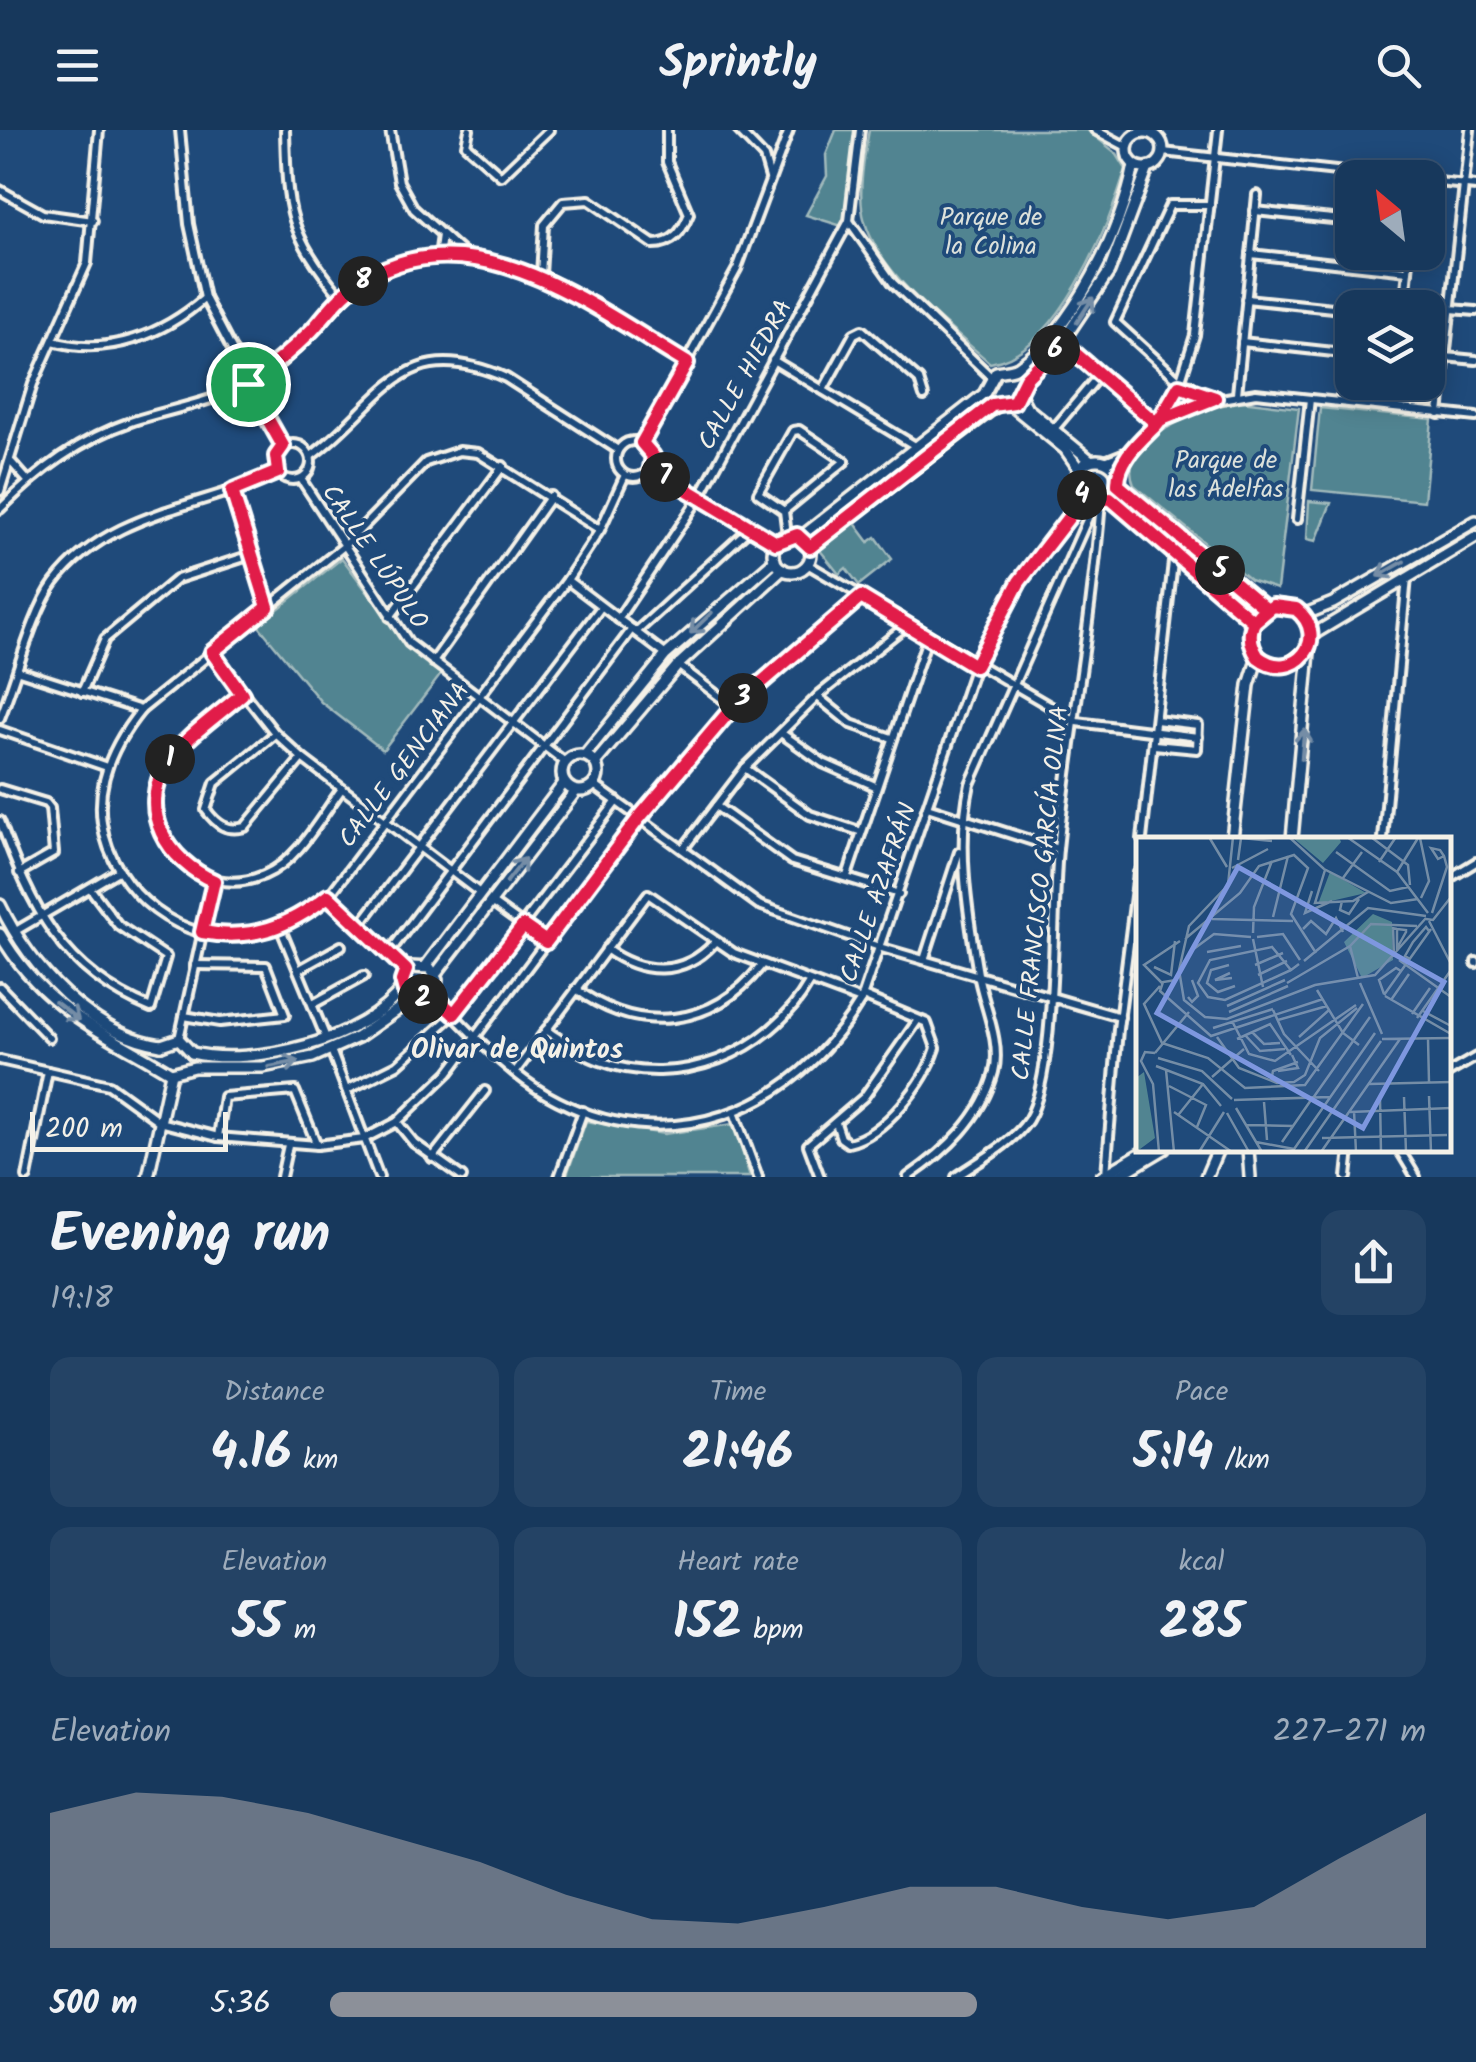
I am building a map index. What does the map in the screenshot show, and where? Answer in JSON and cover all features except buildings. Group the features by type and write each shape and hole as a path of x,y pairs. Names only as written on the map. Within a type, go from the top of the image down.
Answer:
{"main road":[{"path":"801,537 988,388 992,373 1010,370 1052,332 1092,275 1116,226 1134,165 1128,146 1142,131 1156,133 1163,152 1158,163 1148,168 1134,165"},
{"path":"171,1073 187,1068 263,1068 331,1050 378,1025 414,998 432,994 436,975 576,792 594,785 595,764 678,665 783,570 798,571 807,564 810,547 1021,390 1062,342 1120,250 1148,168"},
{"path":"1010,370 1027,408 1090,460 1105,461 1118,479 1266,609"},
{"path":"988,388 1065,449 1079,469"},
{"path":"1090,460 1079,469 1076,482 1080,494 1102,500 1174,553 1254,622"},
{"path":"1102,500 1118,479"},
{"path":"1303,615 1333,603 1476,521"},
{"path":"783,570 775,560 776,543 787,535 801,537 810,547"},
{"path":"1312,635 1476,537"},
{"path":"0,905 38,966 84,1009 129,1034 162,1045 179,1040 192,1053 272,1053 326,1038 366,1017 403,987 406,970 426,966 564,783 565,762 585,755 666,655 775,560"},
{"path":"1292,837 1312,635 1303,615 1287,606 1266,609 1254,622 1250,640 1258,657 1276,666 1286,666 1309,648"},
{"path":"1232,837 1249,685 1258,657"},
{"path":"585,755 595,764"},
{"path":"564,783 576,792"},
{"path":"1,938 27,974 67,1013 101,1035 159,1061 171,1073"},
{"path":"426,966 436,975"},
{"path":"403,987 414,998"},
{"path":"159,1061 162,1045"},
{"path":"187,1068 192,1053"},
{"path":"148,1177 171,1073"},
{"path":"1104,1176 1145,1152"},
{"path":"1118,1177 1161,1152"},
{"path":"1206,1177 1217,1152"},
{"path":"1248,1152 1250,1177"}],"street":[{"path":"0,491 33,384 87,263 99,130"},
{"path":"180,130 189,224 206,298 283,446"},
{"path":"285,130 291,216 304,252 342,297"},
{"path":"390,130 400,182 414,209 467,256"},
{"path":"469,130 466,145 501,176 549,130"},
{"path":"540,275 544,224 563,202 589,200 653,244 672,240 682,231 690,214 667,162 667,130"},
{"path":"738,130 764,157 771,180"},
{"path":"642,443 737,269 789,130"},
{"name":"CALLE HIEDRA","path":"618,619 699,498 850,220 860,130"},
{"path":"1095,130 1128,146"},
{"path":"1118,479 1132,450 1158,422 1183,384 1196,335 1218,130"},
{"path":"1470,130 1445,356 1476,360"},
{"path":"1163,152 1335,171"},
{"path":"764,157 779,155"},
{"path":"1445,182 1476,186"},
{"path":"0,190 33,210 92,221"},
{"path":"1237,394 1257,194"},
{"path":"1210,205 1170,205 1115,322 1183,384 1215,398"},
{"path":"1255,211 1335,219"},
{"path":"850,220 893,283 992,373"},
{"path":"438,256 442,235"},
{"path":"1251,254 1408,271 1406,290"},
{"path":"0,509 28,481 96,436 248,384 270,369 342,297 383,271 410,260 467,256 540,275 687,363"},
{"path":"53,341 92,345 143,337 175,322 206,298"},
{"path":"1246,299 1335,308"},
{"path":"1451,309 1476,312"},
{"path":"823,390 854,334 862,330 919,380 924,396"},
{"path":"1062,342 1158,422"},
{"path":"1242,342 1335,352"},
{"path":"774,360 917,446"},
{"path":"311,456 394,378 445,362 488,369 506,378 618,450"},
{"path":"1052,430 1100,374"},
{"path":"1189,405 1195,392"},
{"path":"1158,422 1189,405 1237,394 1476,417"},
{"path":"1174,398 1189,405"},
{"path":"1297,519 1310,399"},
{"path":"1396,408 1397,400"},
{"path":"1439,414 1440,400"},
{"path":"784,511 845,461 799,430 794,431 758,493 784,511 787,535"},
{"path":"632,441 642,443 653,456 651,468 642,476 625,476 616,461 618,450 632,441"},
{"path":"300,445 311,456 311,467 301,479 290,481 278,472 276,456 283,446 300,445"},
{"path":"1105,461 1132,450"},
{"name":"CALLE GENCIANA","path":"600,530 503,466 468,451 436,456 344,546 141,710 107,767 102,824 130,887 163,916 202,932 251,935 280,927 328,896 567,580 600,530 625,476"},
{"path":"12,462 28,481"},
{"path":"390,617 503,466"},
{"path":"651,468 776,543"},
{"path":"0,718 47,596 66,570 125,524 232,491 278,472"},
{"name":"CALLE LÚPULO","path":"301,479 414,648 565,762"},
{"path":"232,491 268,607"},
{"name":"CALLE AZAFRÁN","path":"432,994 514,1072 583,1111 652,1124 690,1122 734,1112 776,1092 808,1069 840,1036 862,998 975,666 1006,602 1075,509 1080,494"},
{"path":"433,662 551,496"},
{"path":"908,1177 956,1138 980,1109 995,1069 992,1034 978,976 963,816 970,784 1012,688 1102,500"},
{"name":"CALLE FRANCISCO GARCÍA OLIVA","path":"956,1177 1004,1143 1028,1120 1038,1090 1050,999 1058,849 1102,500"},
{"path":"389,953 634,631 750,528"},
{"path":"1142,837 1174,553"},
{"path":"82,692 105,639 178,579 251,555"},
{"path":"807,564 1012,688 1077,722 1198,737"},
{"path":"1383,837 1407,576"},
{"path":"567,580 666,655"},
{"path":"0,1060 109,1085 160,1122 218,1136 288,1146 318,1145 364,1139 397,1122 434,1091 639,818 733,707 861,597"},
{"path":"360,925 601,607"},
{"path":"683,849 745,768 818,697 908,624"},
{"path":"847,876 928,636"},
{"path":"212,652 242,694 302,758 480,894"},
{"path":"678,665 733,707"},
{"path":"19,672 141,710"},
{"path":"242,694 170,759 157,790 159,828 166,845 188,870 214,881 242,882 280,866 341,790"},
{"path":"818,697 851,724 892,738"},
{"path":"1154,744 1197,749 1198,726 1156,720"},
{"path":"0,730 107,767"},
{"path":"276,733 215,783 206,810 214,822 235,830 245,827 302,758"},
{"path":"781,733 823,763 876,786"},
{"path":"745,768 810,814 862,832"},
{"path":"594,785 759,904 882,948 1120,1018"},
{"path":"0,790 46,803 50,808 54,853 19,873"},
{"path":"347,1090 397,1065 454,1014 617,800"},
{"path":"716,806 792,861 899,894"},
{"path":"927,807 1058,849"},
{"path":"0,822 40,916 82,966 118,992 152,1008 166,957 118,925 90,888"},
{"path":"924,960 959,852"},
{"path":"1451,877 1476,862"},
{"path":"14,932 120,870"},
{"path":"179,1040 214,881"},
{"path":"1104,1176 1136,889"},
{"path":"514,1072 648,894 714,943 761,966 862,998 932,1028 936,1048 902,1103 875,1130 856,1141 844,1142 836,1123"},
{"path":"328,896 406,970"},
{"path":"491,902 546,942"},
{"path":"280,927 326,1038"},
{"path":"606,949 630,965 669,970 698,959 714,943"},
{"path":"298,970 341,946"},
{"path":"184,1016 220,1022 284,1015 266,966 195,965"},
{"path":"576,990 608,1010 634,1018 677,1020 717,1006 761,966"},
{"path":"312,1004 364,976"},
{"path":"546,1030 598,1060 636,1070 674,1071 718,1060 754,1042 788,1014 810,982"},
{"path":"0,987 49,1038"},
{"path":"820,1177 808,1145 836,1123 886,1070 918,1020"},
{"path":"331,1050 379,1177"},
{"path":"1451,1071 1476,1057"},
{"path":"27,1177 48,1070"},
{"path":"218,1136 224,1097 295,1091 318,1145"},
{"path":"432,1158 485,1092"},
{"path":"559,1177 583,1111"},
{"path":"734,1112 758,1177"},
{"path":"397,1122 432,1158 462,1177"},
{"path":"281,1177 288,1146"},
{"path":"1347,1177 1350,1152"},
{"path":"1400,1152 1416,1177"}],"green space":[{"path":"836,130 860,130 849,221 845,227 806,215 827,176 826,155"},
{"name":"Parque de la Colina","path":"869,130 1087,130 1116,153 1126,169 1093,254 1058,313 1015,354 990,363 913,294 879,252 862,208"},
{"name":"Parque de las Adelfas","path":"1241,401 1299,408 1277,589 1250,580 1134,485 1132,468 1138,453 1150,440 1187,418"},
{"path":"1320,408 1432,419 1424,501 1312,490"},
{"path":"1309,501 1331,503 1316,541 1307,539"},
{"path":"854,522 869,542 876,537 892,559 859,585 846,568 839,574 819,549"},
{"path":"342,558 410,649 442,673 383,750 321,702 258,625"},
{"path":"586,1121 664,1134 734,1124 750,1177 566,1177"}],"district":[{"name":"Olivar de Quintos","path":"517,1048"}],"route":[{"path":"248,384 270,369 356,285 410,260 467,256 540,275 687,363 642,443 653,456 651,468 776,543 787,535 797,535 810,547 992,405 1014,402 1026,378 1062,342 1157,424 1179,386 1188,385 1201,395 1215,398 1160,420 1157,424 1132,450 1117,473 1118,485 1266,609 1259,614 1254,622 1250,631 1258,657 1266,663 1286,666 1304,656 1311,642 1310,624 1296,609 1273,606 1254,622 1110,498 1095,502 1080,494 1075,509 1006,602 975,666 861,597 797,648 733,707 639,818 546,942 523,926 454,1014 432,994 419,999 409,996 402,981 406,970 328,896 280,927 251,935 202,932 214,881 188,870 166,845 159,828 157,790 170,759 242,694 212,652 268,607 232,491 278,472 275,461 283,446 248,384"}]}
